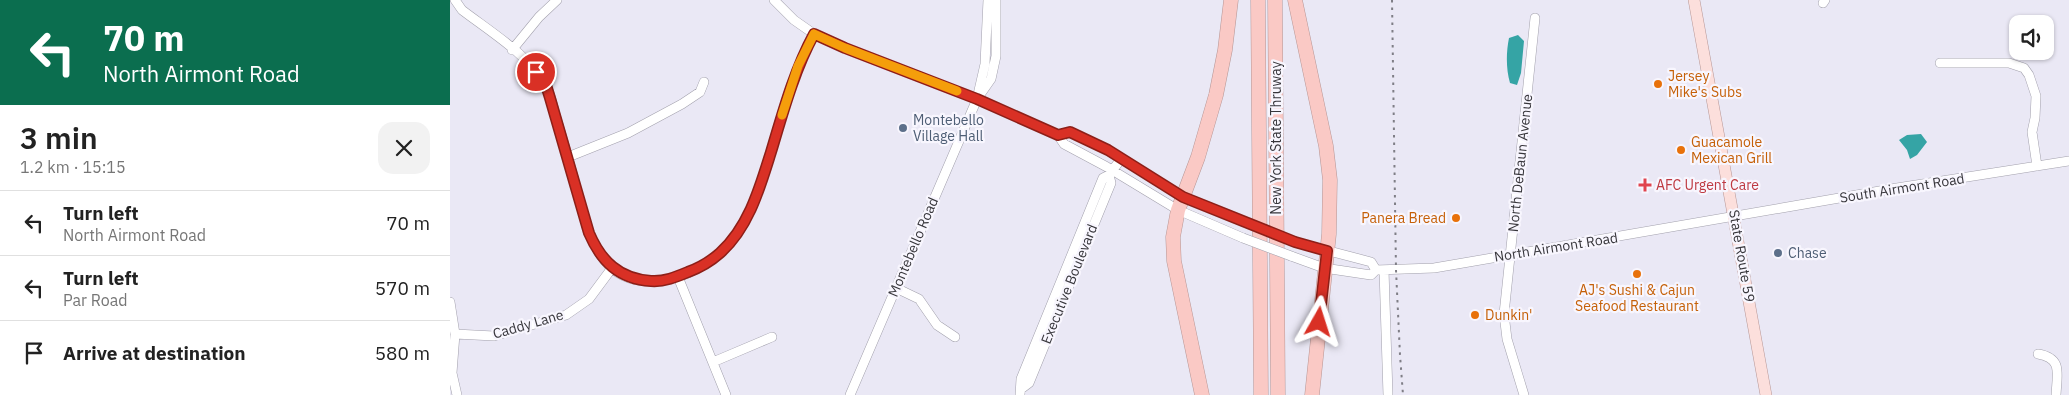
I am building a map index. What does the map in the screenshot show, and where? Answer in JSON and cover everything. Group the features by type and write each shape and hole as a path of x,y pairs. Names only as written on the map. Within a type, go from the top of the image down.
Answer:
{"highway":[{"path":"1202,395 1174,261 1173,237 1180,204 1198,157 1214,101 1225,50 1231,0"},
{"name":"New York State Thruway","path":"1258,0 1261,395"},
{"name":"New York State Thruway","path":"1275,0 1278,395"},
{"path":"1295,0 1329,162 1331,216 1312,395"}],"main road":[{"name":"State Route 59","path":"1694,0 1766,395"}],"street":[{"path":"455,0 462,10 536,72 546,85 589,233 595,247 612,268 628,277 640,280 654,281 678,276 711,260 739,232 756,198 798,66 814,34"},
{"path":"512,50 539,17 557,0"},
{"name":"North Airmont Road","path":"774,0 794,20 814,34 854,52 977,99 1058,135 1064,144 1111,173 1180,204 1243,238 1324,268 1371,275 1380,270 1434,268 1735,217"},
{"name":"Montebello Road","path":"850,395 977,99 991,78 996,56 992,0"},
{"name":"North DeBaun Avenue","path":"1524,395 1507,339 1504,314 1536,18"},
{"path":"1940,63 2009,63 2024,68 2029,75 2036,96 2032,132 2038,166"},
{"path":"568,156 628,133 682,104 700,92 704,82"},
{"name":"North Airmont Road","path":"1058,135 1070,132 1108,150 1180,204 1245,222 1295,242 1371,262 1380,270"},
{"name":"Executive Boulevard","path":"1021,392 1021,379 1103,178 1111,173 1121,159"},
{"name":"South Airmont Road","path":"1735,217 1897,188 2069,161"},
{"name":"Caddy Lane","path":"455,334 494,336 566,315 589,299 612,268"},
{"path":"1380,270 1388,395"},
{"path":"678,276 726,395"},
{"path":"896,288 919,299 937,325 955,337"},
{"path":"450,302 455,334 452,373 457,395"},
{"path":"713,362 772,337"},
{"path":"2038,354 2051,358 2056,364 2058,369 2056,395"}],"water":[{"path":"1518,35 1524,41 1521,73 1517,85 1510,83 1507,55 1509,38"},
{"path":"1921,134 1927,142 1917,155 1910,159 1907,150 1899,140 1907,135"}],"railway":[{"path":"1392,0 1396,270 1403,395"}],"slow traffic":[{"path":"782,115 798,66 814,34 845,48 957,91"}],"place":[{"name":"Jersey Mike's Subs","path":"1658,84"},
{"name":"Montebello Village Hall","path":"903,128"},
{"name":"Guacamole Mexican Grill","path":"1681,150"},
{"name":"AFC Urgent Care","path":"1645,185"},
{"name":"Panera Bread","path":"1456,218"},
{"name":"Chase","path":"1778,253"},
{"name":"AJ's Sushi & Cajun Seafood Restaurant","path":"1637,274"},
{"name":"Dunkin'","path":"1475,315"}],"route":[{"path":"536,72 546,85 589,233 595,247 612,268 628,277 654,281 669,279 693,270 721,252 739,232 756,198 798,66 814,34 845,48 977,99 1058,135 1070,132 1108,150 1183,197 1295,242 1327,251 1319,322"}]}
